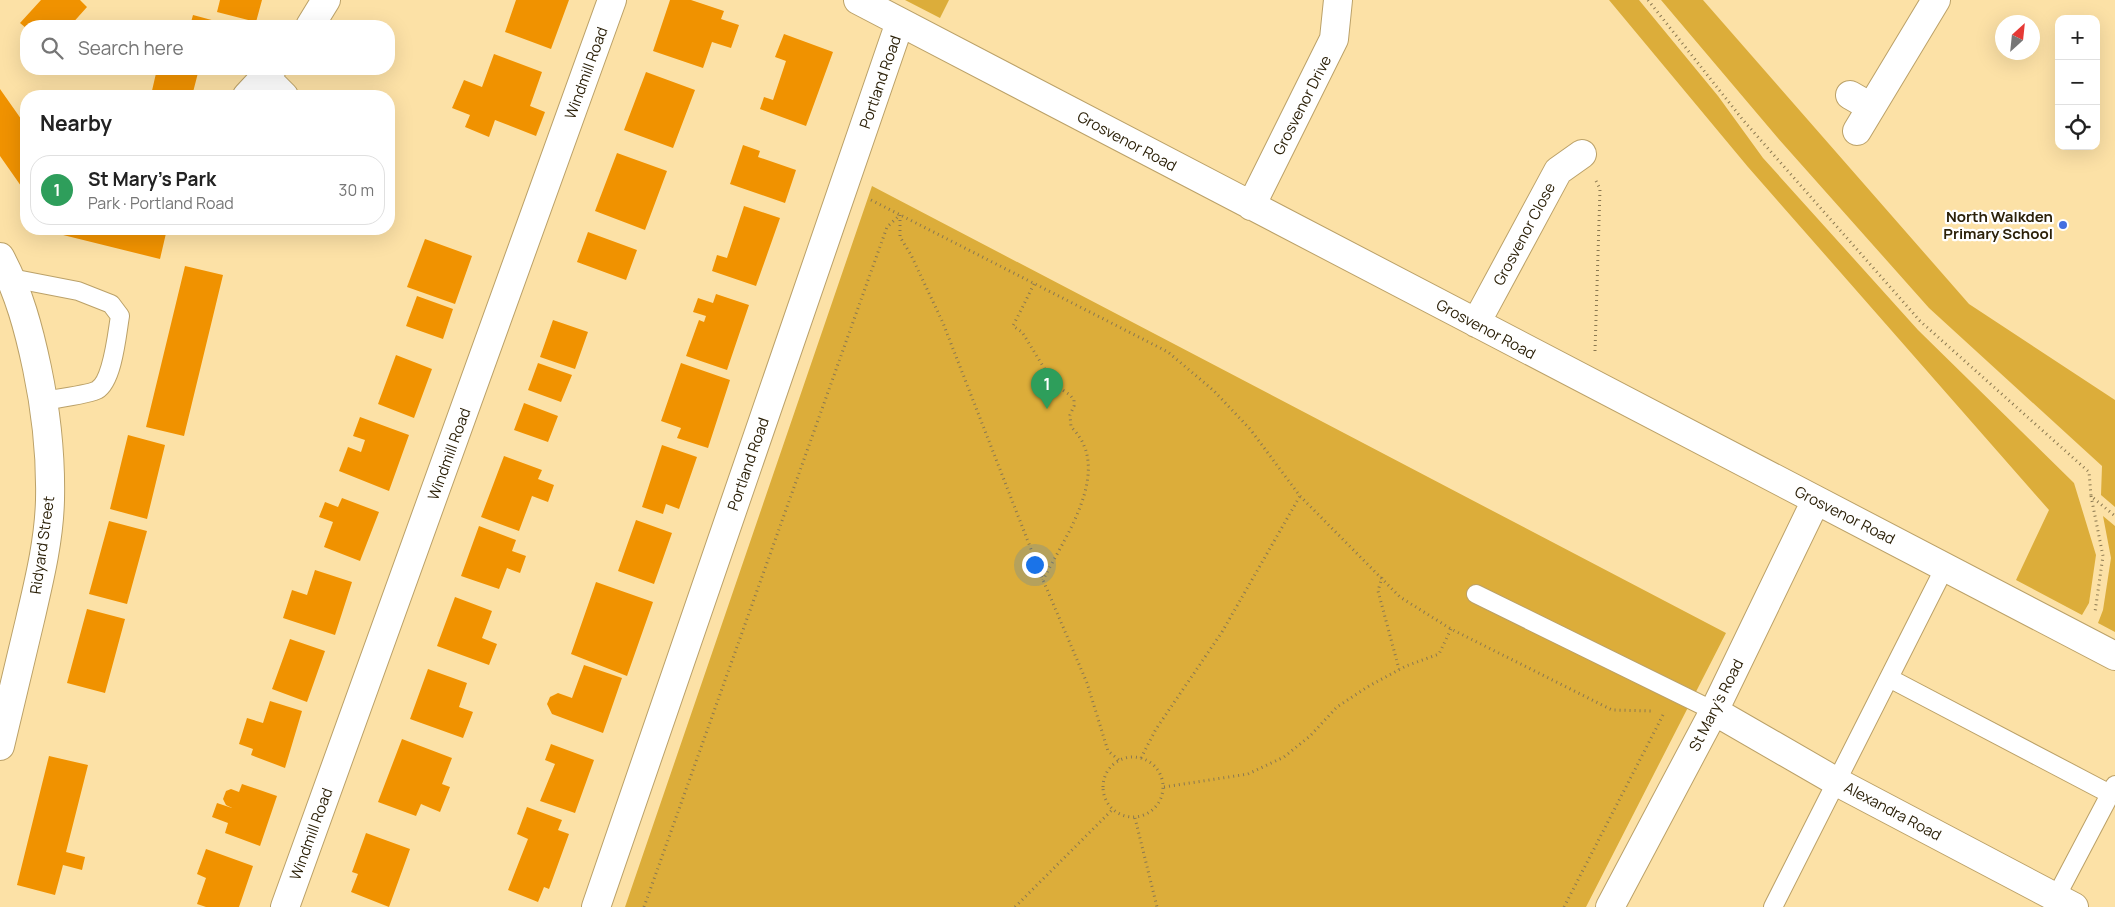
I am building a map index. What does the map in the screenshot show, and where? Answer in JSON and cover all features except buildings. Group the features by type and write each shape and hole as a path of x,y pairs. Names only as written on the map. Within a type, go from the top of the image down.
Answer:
{"street":[{"path":"315,20 326,0"},
{"name":"Windmill Road","path":"285,907 612,0"},
{"name":"Grosvenor Road","path":"858,0 2115,656"},
{"name":"Grosvenor Drive","path":"1251,206 1334,39 1338,0"},
{"path":"1856,131 1860,101 1936,0"},
{"name":"Portland Road","path":"596,907 900,22"},
{"path":"253,90 267,75"},
{"path":"270,75 280,90"},
{"name":"Grosvenor Close","path":"1476,323 1558,171 1582,154"},
{"name":"Ridyard Street","path":"0,746 37,591 45,548 50,501 49,457 43,401 30,335 6,268"},
{"name":"St Mary's Road","path":"1610,907 1714,711 1816,500"},
{"name":"Alexandra Road","path":"1714,711 1837,782 2065,902"}],"lane":[{"path":"6,268 78,291 111,304 120,316 110,370 101,386 97,390 43,401"},
{"path":"1773,907 1945,567"},
{"path":"1476,594 1714,711"},
{"path":"1889,678 2113,789 2065,902"}],"path":[{"path":"1648,0 1743,120 1920,321 2088,472 2103,556 2096,608 2086,641"},
{"path":"1582,154 1600,189 1594,385"},
{"path":"844,187 1168,352 1214,391 1250,429 1300,496 1400,597 1451,629 1612,710 1665,711 1564,907"},
{"path":"900,215 900,237 911,255 943,323 1043,580 1087,683 1108,751 1119,760"},
{"path":"644,907 888,227 900,215"},
{"path":"1034,284 1013,326 1022,332 1054,384 1074,400 1074,406 1070,415 1071,427 1079,434 1087,450 1088,481 1084,500 1043,580"},
{"path":"1141,758 1156,728 1222,632 1300,496"},
{"path":"2091,496 2115,516"},
{"path":"1382,577 1378,591 1399,669"},
{"path":"1164,787 1248,774 1284,758 1310,736 1337,707 1399,669 1439,654 1451,629"},
{"path":"1133,757 1141,758 1157,768 1162,777 1164,787 1158,804 1152,811 1135,818 1126,817 1112,810 1106,802 1103,783 1111,766 1119,760 1133,757"},
{"path":"1015,907 1112,810"},
{"path":"1135,818 1157,907"}],"shaded area":[{"path":"905,0 949,0 940,18"},
{"path":"1609,0 1639,0 1718,96 1763,158 1918,330 2074,483 2096,555 2089,603 2082,615 2016,580 2049,510 1748,167"},
{"path":"1661,0 1703,0 1969,304 2115,400 2115,507 2101,495 2102,466 1929,308 1777,137"},
{"path":"872,186 1726,633 1586,907 625,907"},
{"path":"2103,516 2115,526 2115,632 2098,623 2103,610 2111,558"}],"place":[{"name":"North Walkden Primary School","path":"2063,225"},
{"name":"St Mary's Park","path":"1047,409"}]}
